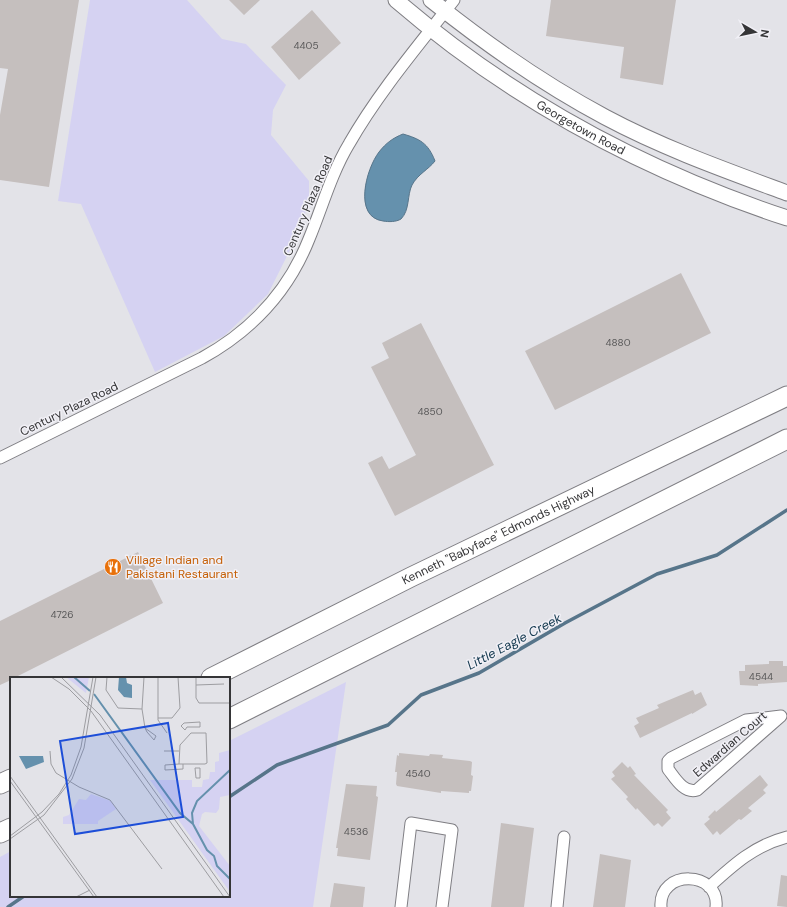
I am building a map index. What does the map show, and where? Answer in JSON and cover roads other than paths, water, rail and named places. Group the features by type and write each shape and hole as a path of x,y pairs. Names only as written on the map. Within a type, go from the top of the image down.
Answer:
{"highway":[{"name":"Kenneth \"Babyface\" Edmonds Highway","path":"213,677 411,577 787,396"},
{"path":"230,718 787,439"},
{"path":"0,784 10,779"},
{"path":"0,833 10,828"}],"main road":[{"name":"Georgetown Road","path":"396,0 431,30 515,90 591,135 635,158 686,181 787,218"},
{"name":"Georgetown Road","path":"432,0 450,6 511,60 549,85 606,118 707,164 787,193"}],"street":[{"name":"Century Plaza Road","path":"0,458 217,350 254,322 280,292 296,268 309,239 337,166 349,143 381,96 450,6"},
{"name":"Edwardian Court","path":"784,716 697,790 690,791 685,789 668,769 668,761 671,758 744,720 784,716"},
{"path":"401,907 411,823 452,830 442,907"},
{"path":"710,887 745,856 763,845 787,836"},
{"path":"557,907 564,837"},
{"path":"659,906 663,894 668,886 680,879 694,878 702,881 710,887 714,894 716,907"}],"water":[{"path":"403,134 423,143 435,161 417,178 412,185 406,211 401,219 392,222 383,221 374,218 368,211 365,202 367,180 370,169 379,152 390,141"}],"waterway":[{"name":"Little Eagle Creek","path":"230,796 277,765 388,725 421,695 479,673 565,623 657,574 717,555 787,510"},
{"name":"Little Eagle Creek","path":"8,907 23,897"}],"place":[{"name":"Village Indian and Pakistani Restaurant","path":"113,567"}]}
